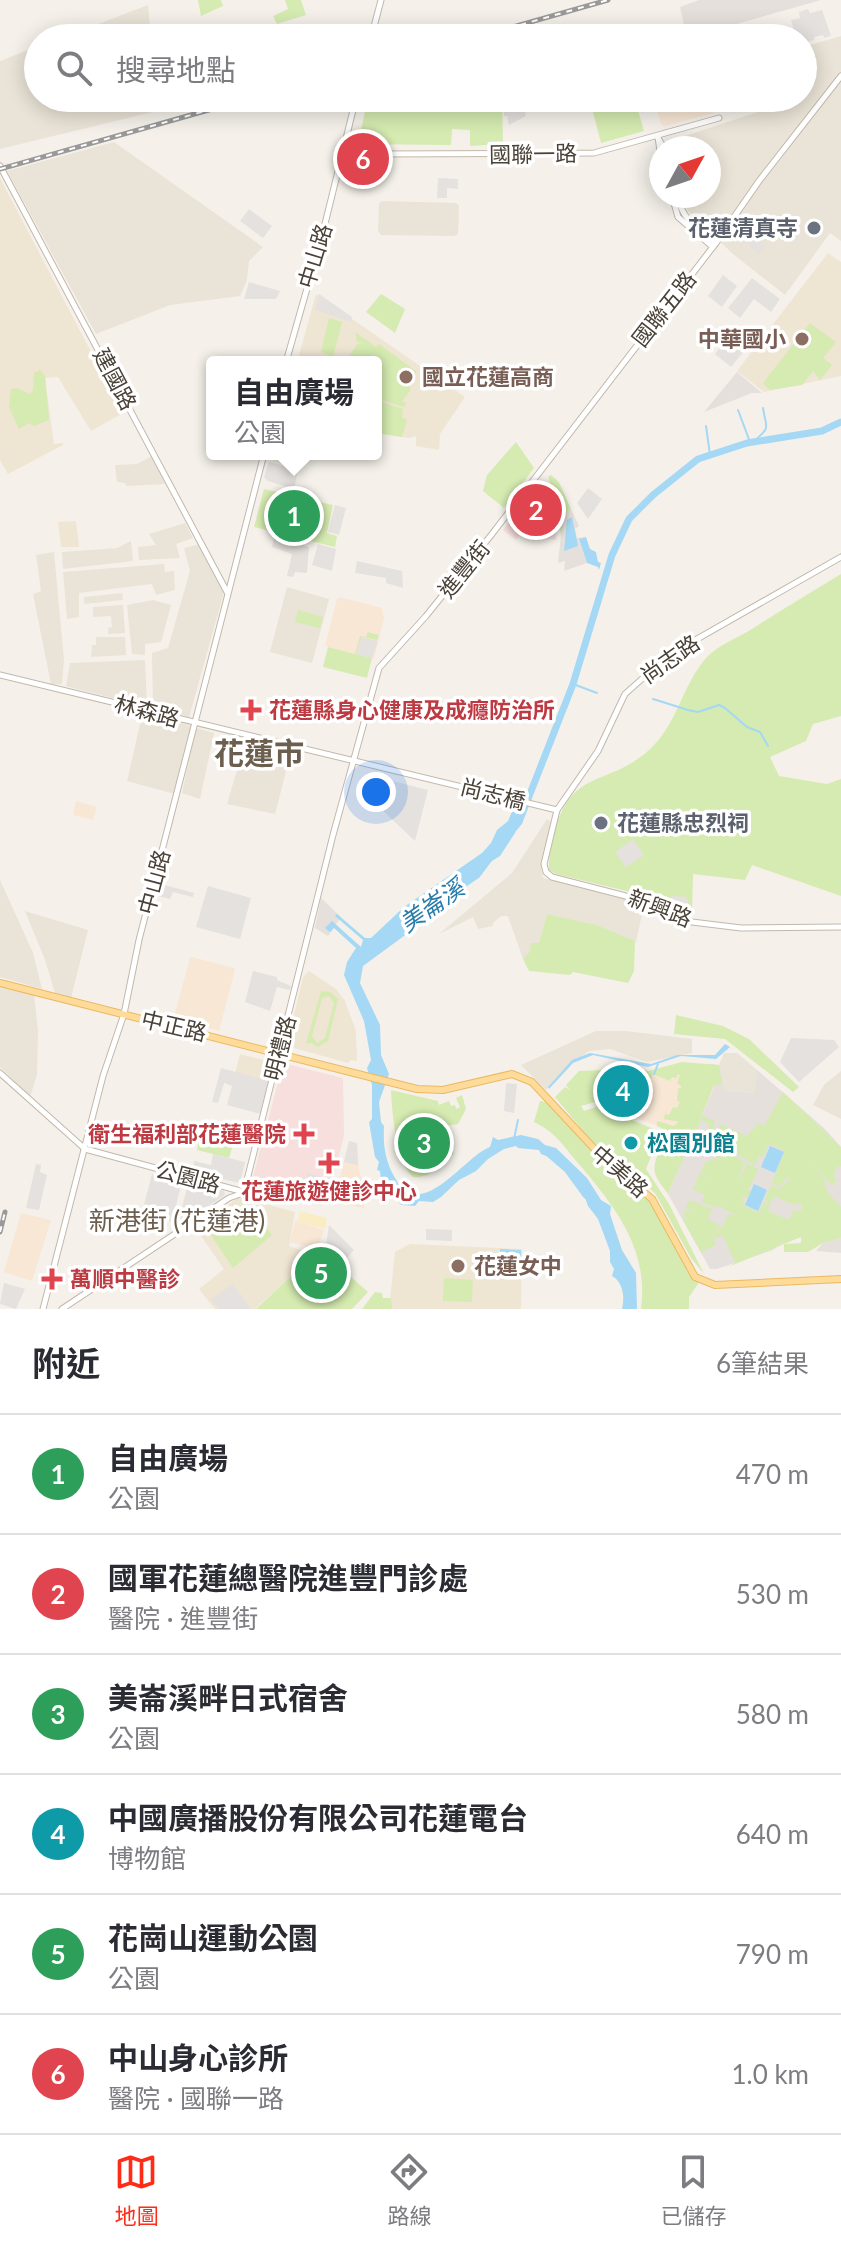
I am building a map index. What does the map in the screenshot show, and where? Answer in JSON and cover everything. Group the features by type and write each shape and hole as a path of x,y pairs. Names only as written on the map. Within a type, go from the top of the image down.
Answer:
{"main road":[{"name":"中正路","path":"0,983 429,1090"},
{"name":"中美路","path":"429,1090 443,1090 512,1074 538,1086 602,1157 652,1199 688,1266 700,1281 715,1285 841,1279"}],"street":[{"path":"375,24 381,0"},
{"name":"國聯五路","path":"817,107 841,76"},
{"name":"中山路","path":"288,356 352,112"},
{"name":"國聯五路","path":"544,466 715,245 759,181 813,112"},
{"name":"國聯一路","path":"661,136 719,118"},
{"name":"國聯一路","path":"343,150 377,154 584,154 649,139"},
{"name":"建國路","path":"0,166 228,593"},
{"path":"679,208 715,245"},
{"name":"中山路","path":"43,1309 103,1076 124,1014 139,940 262,460"},
{"name":"進豐街","path":"353,762 379,668 458,578 544,466"},
{"name":"尚志路","path":"554,810 598,751 625,694 654,667 681,648 841,557"},
{"name":"林森路","path":"0,675 435,780"},
{"name":"明禮路","path":"244,1192 353,762"},
{"name":"尚志橋","path":"435,780 554,810"},
{"name":"新興路","path":"554,810 544,864 546,872 552,877 649,902 686,921 741,928 841,927"},
{"path":"0,1073 85,1149"},
{"name":"公園路","path":"85,1149 244,1192"},
{"path":"62,1309 229,1198 244,1192"}],"shaded area":[{"path":"699,0 821,0 736,24 684,24 680,7"},
{"path":"148,5 150,24 98,24"},
{"path":"822,10 831,36 817,36 817,24 792,24 791,20 800,18 799,12"},
{"path":"841,36 841,241 830,233 785,295 733,254 688,211 687,208 721,208 721,136 685,136 758,112 817,112 817,43"},
{"path":"24,52 24,112 153,112 0,149 0,61"},
{"path":"504,112 525,112 526,116 509,125 507,116"},
{"path":"658,112 714,112 665,126 661,124"},
{"path":"114,142 263,247 249,261 247,280 240,296 170,305 96,334 7,171"},
{"path":"0,178 123,413 91,431 58,377 45,378 54,444 63,445 8,474 0,460"},
{"path":"438,178 458,179 458,189 447,188 447,198 437,198"},
{"path":"382,201 456,203 459,206 458,234 381,235 378,231 379,204"},
{"path":"249,209 272,226 263,238 240,221"},
{"path":"744,218 749,222 747,225 752,236 764,246 759,254 734,231"},
{"name":"中華國小","path":"828,253 841,262 841,376 764,392 737,371"},
{"path":"723,275 737,286 722,307 708,296"},
{"path":"752,278 780,299 771,312 754,299 740,318 728,308"},
{"path":"249,282 280,291 276,299 244,299"},
{"name":"國立花蓮高商","path":"316,294 465,397 440,434 439,450 416,446 416,436 409,438 382,434 382,356 299,356"},
{"path":"319,294 352,317 351,322 315,310"},
{"path":"713,328 744,351 731,367 715,354 725,341 711,330"},
{"path":"737,372 762,393 752,393 704,412"},
{"path":"152,456 165,484 126,486 117,482 115,465 137,464"},
{"path":"269,462 298,470 294,489 264,477"},
{"path":"542,479 553,503 556,540 533,537 523,531 516,540 503,530"},
{"path":"588,488 602,499 588,519 577,503"},
{"path":"335,505 346,508 339,535 328,532"},
{"path":"571,509 579,526 575,529 577,538 586,537 579,540 587,563 564,571 565,561 558,563 563,515"},
{"path":"76,521 79,547 61,547 58,522"},
{"path":"185,523 193,538 176,544 180,558 139,560 138,547 156,545 149,534"},
{"path":"288,536 309,547 307,573 295,572 293,577 287,576 292,554 272,547 274,537 285,539"},
{"path":"131,541 133,561 63,569 62,552 117,548"},
{"path":"200,544 224,592 189,717 153,707 152,653 168,648 190,571 184,548"},
{"path":"318,544 336,549 332,571 312,565"},
{"path":"54,552 64,660 62,684 51,684 33,594 41,591 36,555"},
{"path":"357,561 402,571 403,588 386,583 386,578 355,573"},
{"path":"164,564 165,572 174,571 175,590 156,595 152,584 79,593 79,617 67,619 63,572"},
{"path":"287,587 329,599 312,663 270,652"},
{"path":"122,593 123,600 84,604 84,597"},
{"path":"340,597 382,608 384,619 374,659 325,646"},
{"path":"153,600 171,605 161,642 145,644 145,655 132,654 127,605"},
{"path":"123,605 125,633 108,634 108,628 112,627 111,616 93,617 93,607"},
{"path":"96,637 125,637 126,655 91,657"},
{"path":"361,637 378,641 372,658 356,654"},
{"path":"145,660 147,707 66,686 70,663"},
{"path":"143,711 191,726 175,794 127,781"},
{"path":"196,728 214,733 200,799 182,793"},
{"path":"246,740 291,752 275,814 227,804"},
{"path":"385,779 428,790 415,841 378,806"},
{"path":"76,801 97,807 93,820 73,815"},
{"path":"547,819 551,822 541,866 543,878 637,900 644,905 636,942 597,925 547,914 539,943 535,943 528,958 523,959 508,916 501,916 493,926 478,929 473,917 439,934 512,873"},
{"path":"633,839 644,855 626,867 615,852"},
{"path":"0,880 33,953 42,989 0,977"},
{"path":"161,884 194,893 193,897 173,892 170,899 158,896"},
{"path":"208,886 251,898 240,939 196,927"},
{"path":"672,896 687,897 690,909 687,914 671,906"},
{"path":"321,898 341,917 328,936 315,928"},
{"path":"25,911 88,930 71,998 55,993"},
{"path":"192,957 235,970 219,1031 174,1017"},
{"path":"253,971 277,977 277,980 291,986 290,990 277,987 270,1011 245,1002"},
{"path":"309,971 336,989 345,1001 356,1031 357,1061 350,1060 348,1063 287,1046 303,977"},
{"path":"0,988 34,995 38,1031 37,1075 30,1097 0,1067"},
{"path":"596,1031 626,1031 692,1039 692,1053 647,1062 610,1049 589,1051 563,1070 546,1090 521,1065"},
{"path":"791,1038 834,1040 839,1047 799,1082 780,1062"},
{"path":"724,1053 737,1053 757,1070 756,1093 723,1091 719,1065"},
{"path":"240,1054 268,1061 264,1081 235,1073"},
{"name":"衛生福利部花蓮醫院","path":"283,1063 343,1078 344,1136 327,1202 323,1202 322,1206 300,1201 303,1185 285,1180 282,1190 271,1187 272,1182 253,1177"},
{"path":"710,1064 719,1065 724,1091 755,1093 757,1070 824,1128 841,1147 841,1220 787,1240 773,1250 717,1269 710,1269 668,1194 714,1087"},
{"path":"669,1065 714,1087 691,1142 579,1095 600,1078 647,1073"},
{"path":"221,1068 269,1081 261,1114 227,1105 232,1086 224,1083 218,1103 212,1102"},
{"path":"841,1071 841,1119 813,1105 824,1085"},
{"path":"506,1083 517,1084 514,1113 504,1111"},
{"path":"667,1133 691,1142 680,1169 680,1157 659,1149"},
{"path":"349,1141 357,1143 359,1171 367,1194 364,1208 334,1202"},
{"path":"349,1141 357,1143 358,1165 344,1162"},
{"path":"213,1154 245,1162 240,1183 193,1173 194,1161 211,1165"},
{"path":"36,1164 41,1165 40,1172 47,1175 39,1210 26,1208"},
{"path":"307,1173 332,1179 326,1202 302,1197"},
{"path":"152,1174 182,1181 172,1222 156,1218 154,1223 140,1220"},
{"path":"188,1184 224,1191 225,1195 180,1225"},
{"path":"239,1197 295,1212 289,1246 312,1254 255,1309 215,1309 199,1289 224,1269 196,1229"},
{"path":"21,1213 51,1220 32,1281 4,1272"},
{"path":"295,1221 324,1230 317,1249 290,1242"},
{"path":"329,1225 354,1250 345,1260 326,1245"},
{"path":"426,1229 452,1230 452,1241 426,1240"},
{"path":"841,1238 841,1253 816,1251 823,1243"},
{"name":"花蓮女中","path":"410,1244 522,1249 521,1309 389,1309 395,1252"},
{"path":"4,1283 25,1289 16,1309 0,1304"},
{"path":"233,1284 251,1309 219,1309 211,1299"}],"green space":[{"path":"198,0 221,0 223,6 201,16"},
{"path":"285,0 301,0 306,15 277,24 273,16 288,9"},
{"path":"365,112 502,112 503,144 470,146 470,130 452,129 451,145 358,144"},
{"path":"593,112 638,112 644,131 601,143"},
{"path":"381,294 405,309 395,333 366,312"},
{"path":"329,318 342,322 333,356 321,352"},
{"path":"810,323 836,342 823,358 832,365 820,380 813,371 802,385 770,390 763,383"},
{"path":"355,332 376,347 379,344 417,372 410,378 410,391 402,401 406,403 404,407 382,400 382,356 350,356 357,344 365,343 357,342"},
{"path":"40,370 45,376 49,420 34,426 29,423 19,429 9,407 11,389 17,388 30,394 34,373"},
{"path":"382,402 403,409 402,417 407,420 402,437 382,434"},
{"path":"516,442 534,468 504,508 483,491 487,475"},
{"path":"551,475 559,482 571,509 563,515 561,536 556,498 548,477"},
{"path":"264,489 333,505 327,533 337,536 335,547 254,527"},
{"path":"841,574 841,716 813,724 806,741 770,757 779,776 827,784 841,779 841,896 752,865 745,880 693,874 692,910 688,915 643,895 549,870 554,834 570,798 592,781 634,762 659,740 706,658"},
{"path":"298,610 323,617 320,628 295,622"},
{"path":"368,632 379,635 377,640 362,637 356,654 372,658 367,678 323,667 328,647 355,654 360,636 366,637"},
{"path":"547,914 597,925 635,941 634,971 628,983 573,972 570,975 529,971 523,959 530,952 531,943 539,943"},
{"path":"321,991 330,992 338,999 328,1041 318,1047 306,1044","holes":["329,996 334,1003 325,1038 317,1043 312,1036 322,998"]},
{"path":"676,1015 723,1026 749,1039 799,1087 793,1092 725,1039 674,1034"},
{"path":"682,1062 719,1065 722,1084 714,1085 700,1119 703,1116 715,1121 711,1137 706,1135 710,1124 701,1120 691,1142 657,1126 657,1121 674,1126 679,1122 664,1119 665,1114 669,1115 680,1102 677,1101 678,1089 682,1087 677,1083 678,1074 670,1081 653,1074 646,1091 636,1084 608,1082 607,1088 615,1092 612,1109 595,1102 581,1106 584,1111 598,1106 661,1132 646,1169 669,1204 704,1274 691,1258 655,1193 593,1143 555,1097 565,1087 570,1090 566,1085 579,1071 602,1070 604,1075 604,1069 621,1064 648,1071"},
{"path":"391,1090 438,1101 439,1105 449,1101 456,1109 460,1107 456,1098 462,1095 466,1109 458,1124 444,1126 454,1154 425,1176 413,1177 403,1161 396,1136"},
{"path":"783,1092 841,1147 841,1166 835,1168 837,1171 833,1175 837,1180 832,1185 809,1161 826,1182 826,1191 841,1207 841,1238 823,1243 808,1252 784,1252 784,1244 801,1243 801,1237 728,1267 735,1263 723,1235 715,1239 713,1235 723,1226 728,1214 736,1216 718,1205 716,1208 702,1202 705,1195 693,1189 699,1174 715,1181 700,1173 706,1162 716,1159 723,1162 716,1157 717,1150 728,1152 745,1162 738,1178 747,1163 758,1169 750,1187 746,1188 751,1191 748,1198 743,1197 743,1205 759,1213 764,1202 770,1204 768,1211 789,1220 794,1209 801,1211 799,1203 794,1205 774,1196 771,1203 765,1200 771,1185 780,1189 789,1180 788,1175 780,1187 772,1183 785,1151 769,1144 755,1165 742,1157 742,1153 740,1156 716,1143 720,1124 747,1136 758,1124 765,1125"},
{"path":"628,1096 635,1100 633,1104 637,1101 642,1103 636,1118 619,1111 631,1104 625,1102"},
{"path":"540,1101 552,1103 571,1126 652,1199 700,1281 689,1297 689,1309 641,1309 640,1267 626,1230 605,1196 564,1146 534,1122"},
{"path":"200,1134 219,1139 220,1136 232,1139 233,1134 236,1135 229,1158 197,1150"},
{"path":"688,1145 668,1194 655,1173 657,1156 660,1149 680,1157"},
{"path":"690,1200 712,1209 708,1219 721,1226 712,1235 716,1245 701,1252 683,1220 690,1217 683,1217 686,1209 697,1213 686,1207"},
{"path":"247,1201 272,1235 233,1268 208,1231"},
{"path":"315,1249 322,1251 368,1292 352,1309 256,1309 304,1264"},
{"path":"444,1278 473,1280 472,1302 443,1301"},
{"path":"375,1292 382,1293 383,1298 391,1298 392,1309 362,1309"}],"sand":[{"path":"300,1211 327,1218 325,1229 297,1222"}],"water":[{"path":"572,517 578,546 564,551 567,520"},
{"path":"586,537 590,549 596,552 601,563 599,570 587,563 579,539"},
{"path":"520,793 530,796 515,833 500,856 406,925 415,931 363,966 360,983 380,1025 381,1055 389,1074 379,1102 385,1153 395,1178 405,1191 417,1194 442,1184 490,1147 493,1137 498,1140 521,1135 556,1148 587,1178 601,1200 611,1206 610,1214 622,1250 636,1273 637,1309 622,1309 622,1290 612,1276 614,1269 610,1251 580,1184 557,1160 541,1154 539,1150 516,1146 504,1149 459,1180 441,1197 433,1202 419,1201 415,1206 401,1205 381,1181 380,1171 377,1170 379,1162 375,1157 369,1122 372,1119 372,1085 367,1068 371,1060 364,1021 344,975 347,962 356,948 334,928 330,932 325,928 332,921 361,947 363,940 335,916 337,914 365,938 371,938 404,907 482,853 497,830 508,821"},
{"path":"725,1044 730,1047 716,1059 681,1056 648,1067 593,1055 573,1063 548,1087 572,1060 590,1053 651,1064 677,1055 715,1055"},
{"path":"770,1146 784,1152 775,1173 761,1167"},
{"path":"754,1184 767,1190 758,1211 745,1205"},
{"path":"500,1249 521,1250 521,1274 499,1273"}],"waterway":[{"path":"753,442 766,427 763,408"},
{"path":"738,410 750,442"},
{"name":"美崙溪","path":"514,828 573,684 612,555 629,519 698,459 747,443 822,431 841,422"},
{"path":"706,426 710,455"},
{"path":"573,684 597,693"},
{"path":"653,699 698,712 719,705 747,727 760,732 768,746"},
{"name":"美崙溪","path":"441,900 477,875 489,859"},
{"path":"654,1074 658,1064"},
{"path":"514,1139 518,1120"},
{"name":"美崙溪","path":"546,1151 567,1169 586,1195"}],"railway":[{"path":"523,24 608,0"},
{"path":"0,169 202,112"},
{"path":"0,1232 5,1212"}],"place":[{"name":"中山身心診所","path":"363,159"},
{"name":"花蓮清真寺","path":"814,228"},
{"name":"中華國小","path":"802,339"},
{"name":"國立花蓮高商","path":"406,377"},
{"name":"國軍花蓮總醫院進豐門診處","path":"536,510"},
{"name":"自由廣場","path":"294,516"},
{"name":"花蓮縣身心健康及成癮防治所","path":"251,710"},
{"name":"花蓮縣忠烈祠","path":"601,823"},
{"name":"中國廣播股份有限公司花蓮電台","path":"623,1091"},
{"name":"衛生福利部花蓮醫院","path":"304,1134"},
{"name":"美崙溪畔日式宿舍","path":"424,1143"},
{"name":"松園別館","path":"631,1143"},
{"name":"花蓮旅遊健診中心","path":"329,1163"},
{"name":"花蓮女中","path":"458,1266"},
{"name":"花崗山運動公園","path":"321,1273"},
{"name":"萬順中醫診","path":"52,1279"}],"district":[{"name":"花蓮市","path":"259,754"},
{"name":"新港街 (花蓮港)","path":"177,1221"}]}
